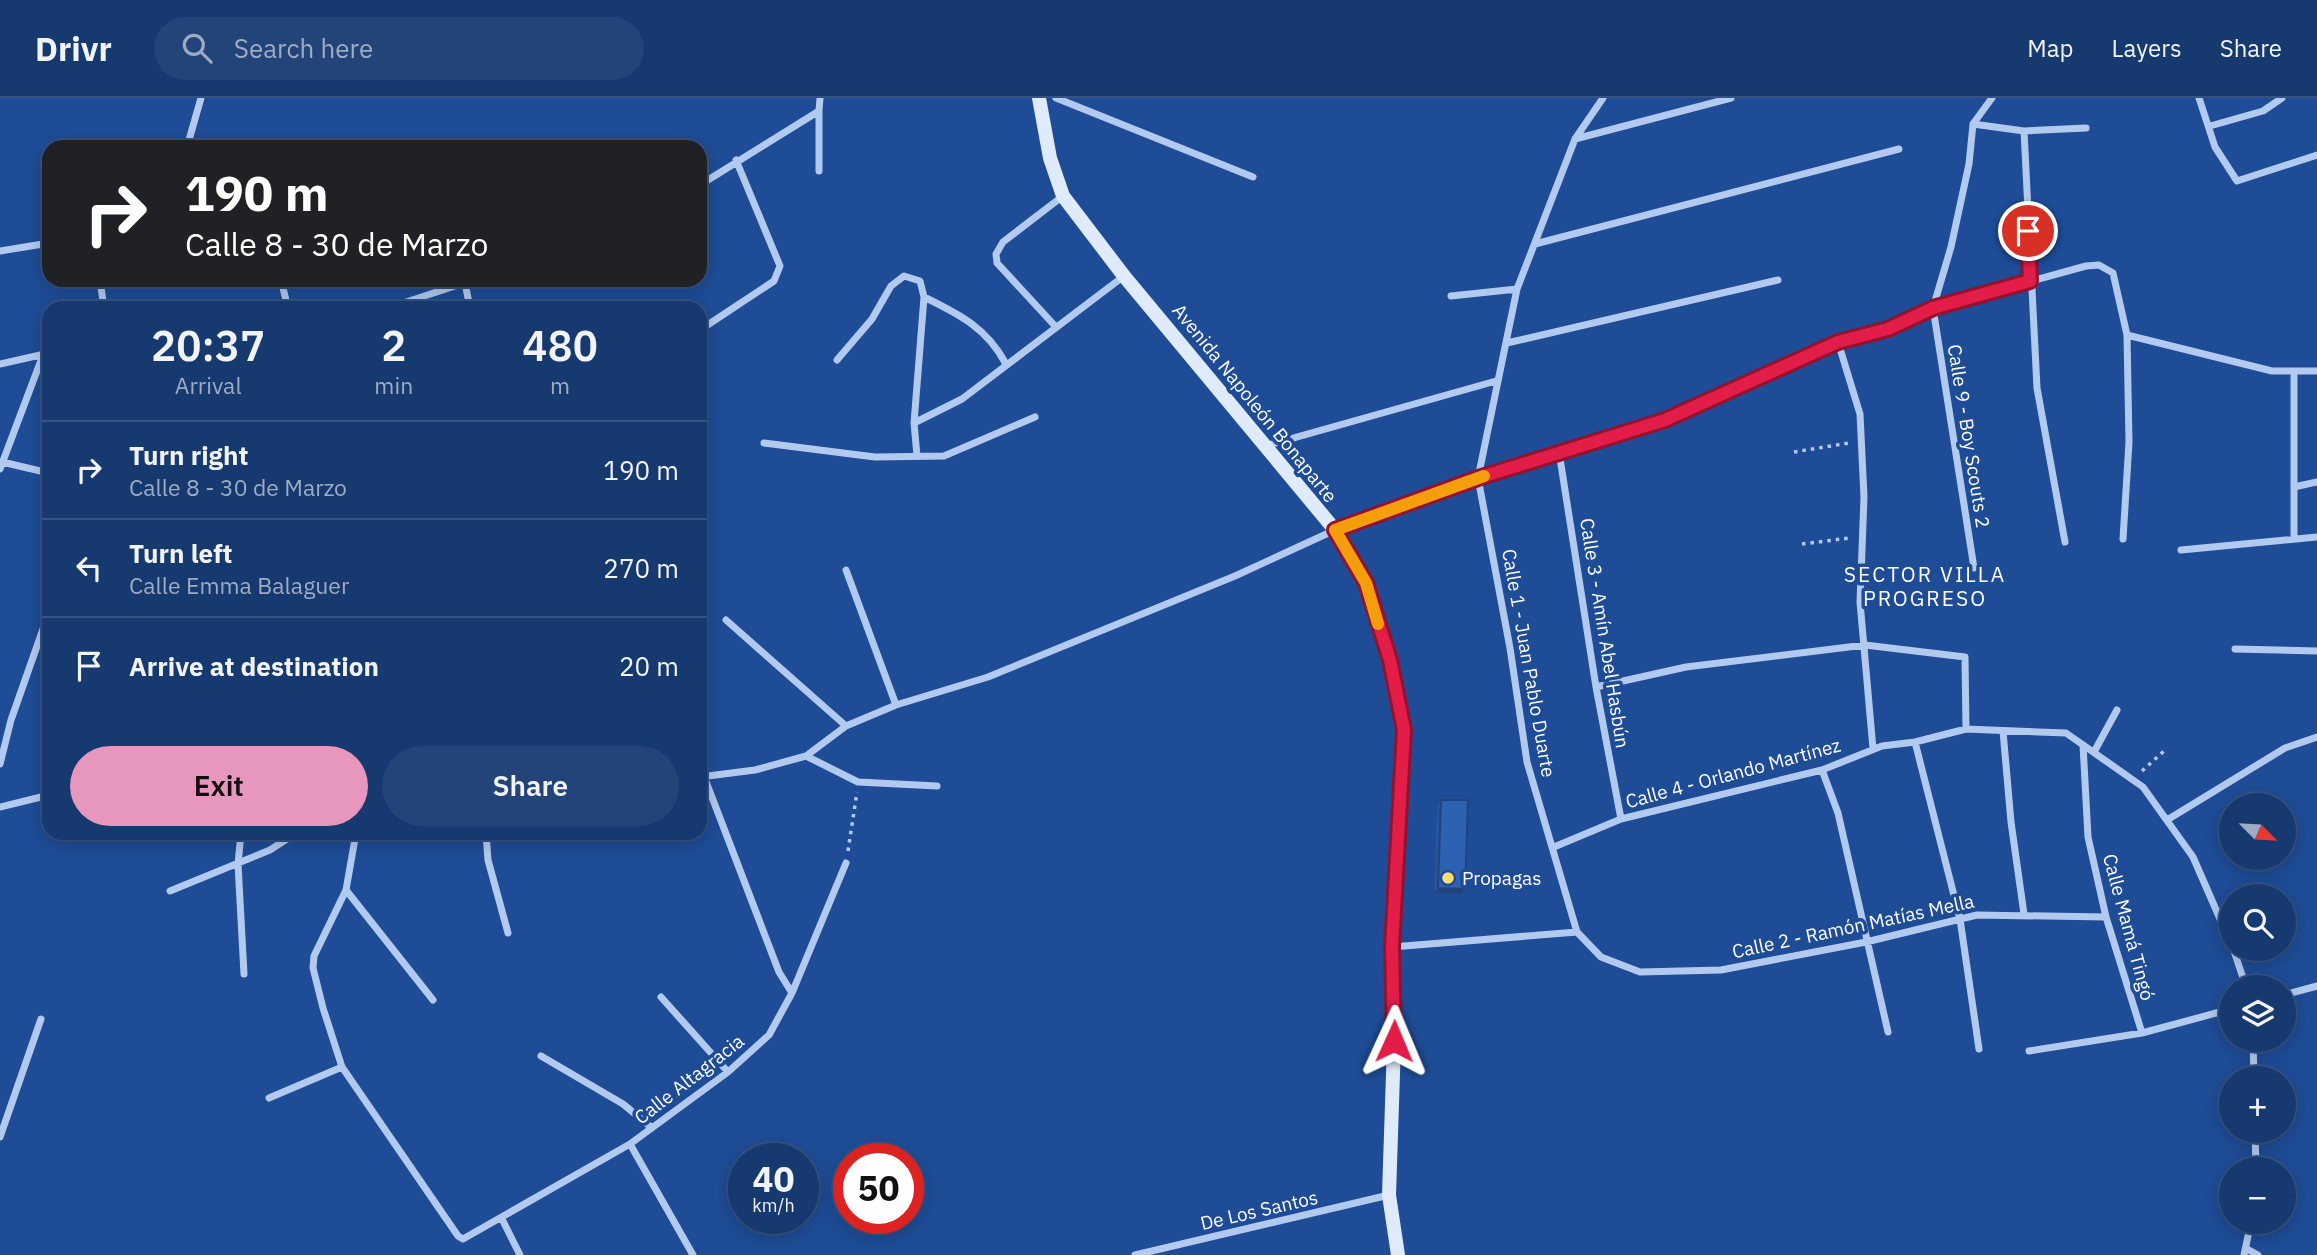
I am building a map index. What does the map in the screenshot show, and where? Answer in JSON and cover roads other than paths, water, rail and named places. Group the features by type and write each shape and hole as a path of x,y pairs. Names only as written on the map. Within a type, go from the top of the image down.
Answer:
{"main road":[{"name":"Avenida Napoleón Bonaparte","path":"1039,98 1050,158 1063,195 1124,276 1335,530 1366,583 1390,660 1404,730 1392,947 1395,1013 1390,1195 1398,1255"}],"street":[{"path":"189,140 201,98"},
{"path":"819,171 820,98"},
{"path":"1056,98 1253,177"},
{"path":"1478,478 1517,289 1575,139 1603,98"},
{"path":"1575,139 1731,98"},
{"path":"1933,308 1954,236 1969,164 1973,124 1992,98"},
{"path":"2199,98 2215,147 2237,181 2317,155"},
{"path":"2210,125 2263,111 2282,98"},
{"path":"707,180 819,111"},
{"path":"1973,124 2024,131 2086,128"},
{"path":"2024,131 2037,388 2065,542"},
{"path":"1535,244 1899,149"},
{"path":"707,325 774,281 780,266 736,160"},
{"path":"1056,327 997,263 996,254 1003,242 1063,195"},
{"path":"0,251 42,244"},
{"path":"707,777 755,770 806,756 846,726 896,705 988,677 1235,576 1335,530 1478,478 1665,420 1838,342 1888,329 1933,308 2086,266 2099,265 2113,273 2127,335 2129,442 2123,539"},
{"path":"837,360 872,318 891,286 904,276 920,281 924,297 914,423 917,456"},
{"path":"914,423 962,400 1124,276"},
{"path":"1507,343 1778,280"},
{"path":"409,301 451,287"},
{"path":"1451,296 1517,289"},
{"path":"924,297 967,317 996,345 1006,364"},
{"name":"Calle 9 - Boy Scouts 2","path":"1933,308 1974,568"},
{"path":"2127,335 2272,372 2317,371"},
{"path":"1838,342 1860,414 1863,536 1860,602 1873,749"},
{"path":"0,363 42,355"},
{"path":"42,364 1,466 42,472"},
{"path":"2294,372 2294,539"},
{"path":"1265,446 1496,381"},
{"path":"764,443 875,457 944,456 1035,417"},
{"name":"Calle 3 - Amín Abel Hasbún","path":"1559,452 1596,687 1621,819"},
{"name":"Calle 1 - Juan Pablo Duarte","path":"1478,478 1508,634 1527,762 1555,847 1577,932"},
{"path":"2294,487 2317,482"},
{"path":"2181,550 2317,537"},
{"path":"846,570 896,705"},
{"path":"726,620 846,726"},
{"path":"0,764 11,720 42,632"},
{"path":"1596,687 1686,667 1864,645 1965,657 1966,729"},
{"path":"2235,649 2317,651"},
{"path":"2094,752 2118,710"},
{"name":"Calle 4 - Orlando Martínez","path":"1555,847 1621,819 1822,769 1873,749 1966,729 2066,733 2143,787 2193,857 2219,916"},
{"path":"2003,731 2011,822 2024,914"},
{"path":"2167,820 2286,748 2317,737"},
{"path":"1914,742 1960,919 1979,1049"},
{"name":"Calle Mamá Tingó","path":"2083,745 2088,837 2106,917 2142,1032"},
{"path":"806,756 858,782 937,786"},
{"path":"1822,769 1838,813 1888,1032"},
{"path":"707,791 779,972 792,993"},
{"path":"0,807 42,797"},
{"path":"240,840 238,864 244,974"},
{"path":"170,891 270,850 285,840"},
{"path":"269,1098 342,1067 313,968 320,942 346,890 355,840"},
{"path":"487,840 488,860 508,933"},
{"name":"Calle Altagracia","path":"342,1067 458,1236 463,1239 630,1144 728,1072 769,1035 792,993 846,863"},
{"path":"346,890 433,1000"},
{"name":"Calle 2 - Ramón Matías Mella","path":"1577,932 1601,957 1640,972 1721,970 1866,942 1977,915 2106,917"},
{"path":"1392,947 1577,932"},
{"path":"2296,992 2317,986"},
{"path":"661,997 728,1072"},
{"path":"2029,1051 2142,1032 2219,1012"},
{"path":"0,1137 41,1019"},
{"path":"541,1056 623,1104 652,1128"},
{"path":"630,1144 693,1255"},
{"name":"De Los Santos","path":"1135,1255 1390,1195"},
{"path":"502,1219 520,1255"},
{"path":"2249,1234 2245,1252 2258,1255"}],"place":[{"name":"Propagas","path":"1448,878"}],"district":[{"name":"SECTOR VILLA PROGRESO","path":"1925,587"}]}
